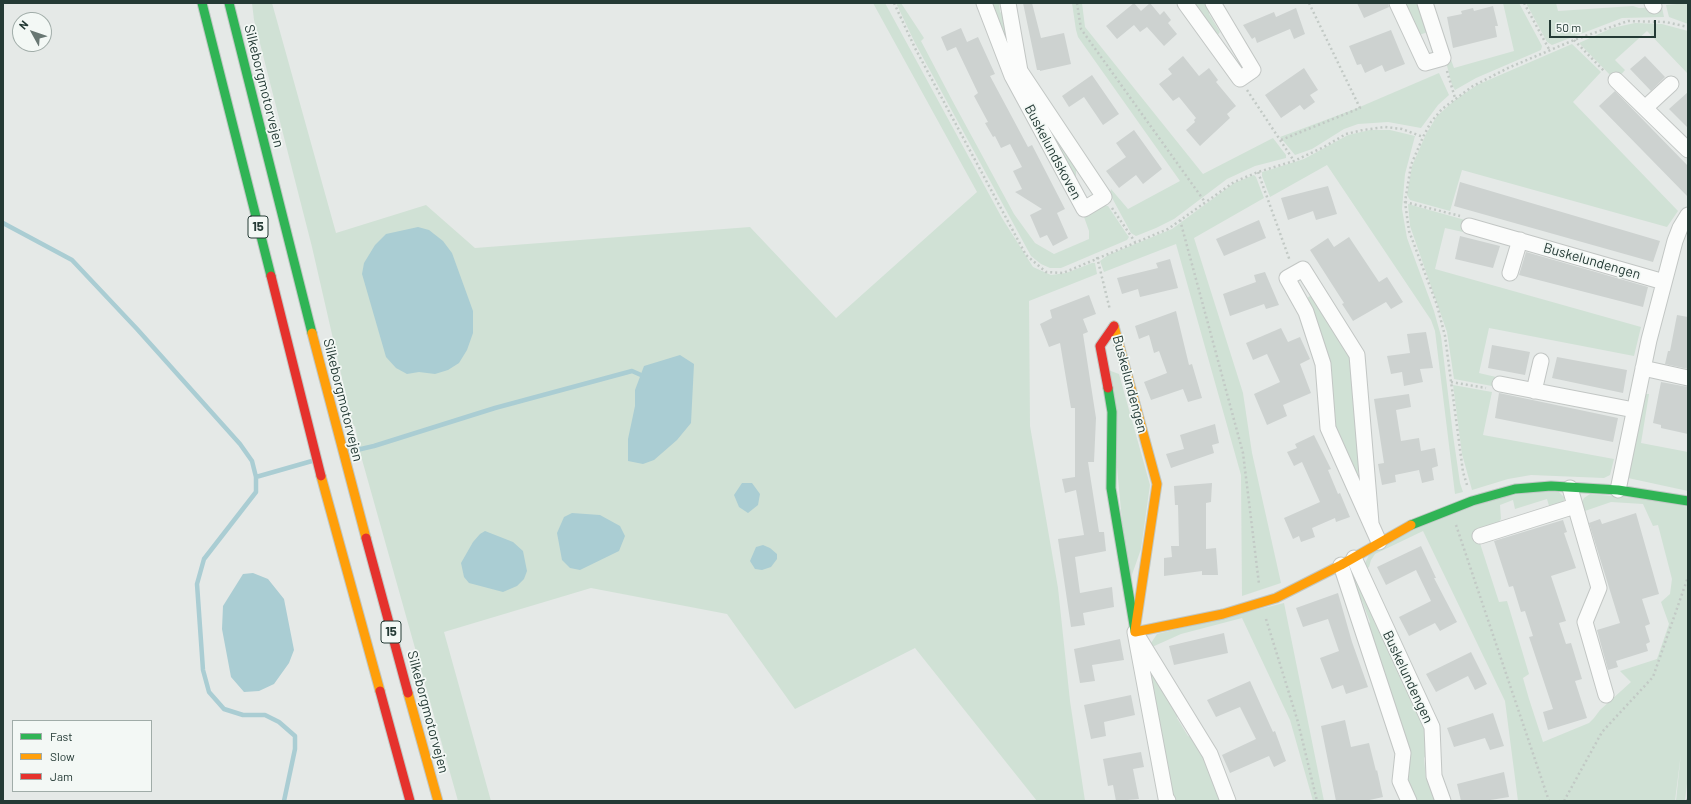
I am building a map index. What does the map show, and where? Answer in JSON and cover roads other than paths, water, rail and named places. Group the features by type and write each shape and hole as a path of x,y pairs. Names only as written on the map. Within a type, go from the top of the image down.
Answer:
{"main road":[{"name":"15","path":"202,3 314,450 410,801"},
{"name":"Silkeborgmotorvejen","path":"229,3 340,444 438,801"},
{"name":"Buskelundengen","path":"1114,326 1157,484 1135,632 1111,488 1112,412 1100,346 1114,326"},
{"path":"1135,632 1223,614 1276,598 1347,562 1379,542 1416,522 1472,501 1515,489 1551,486 1618,490 1688,501"}],"street":[{"name":"Buskelundskoven","path":"984,3 1012,76 1084,209 1104,197 1020,71 1008,3"},
{"path":"1186,3 1240,79 1254,70 1213,3"},
{"path":"1398,3 1425,63 1442,58 1425,3"},
{"path":"1616,80 1688,150"},
{"path":"1645,108 1671,84"},
{"path":"1618,490 1643,368 1664,282 1680,228 1688,215"},
{"name":"Buskelundengen","path":"1469,226 1664,282"},
{"path":"1510,273 1520,240"},
{"path":"1371,523 1357,355 1303,269 1287,278 1306,312 1323,364 1328,428 1379,542"},
{"path":"1534,391 1541,361"},
{"path":"1643,368 1688,378"},
{"path":"1500,384 1634,410"},
{"path":"1570,488 1599,588 1585,622 1606,695"},
{"path":"1480,536 1575,506"},
{"name":"Buskelundengen","path":"1347,562 1403,753 1400,781 1409,801"},
{"name":"Buskelundengen","path":"1347,562 1432,727 1434,776 1443,801"},
{"name":"Buskelundengen","path":"1135,632 1166,798 1168,801"},
{"name":"Buskelundengen","path":"1135,632 1210,754 1228,801"}],"water":[{"path":"418,227 429,230 443,241 452,253 473,311 473,333 467,350 459,363 448,370 435,374 419,372 407,374 396,368 386,357 362,274 364,263 375,245 386,234"},
{"path":"680,355 694,364 691,423 677,440 654,460 643,464 628,461 628,439 635,406 635,390 644,366"},
{"path":"742,483 752,483 760,494 758,505 748,513 739,507 734,495"},
{"path":"572,513 600,515 620,526 625,536 619,551 580,570 570,568 562,560 557,533 564,517"},
{"path":"485,531 513,542 523,551 527,571 524,579 517,586 503,592 469,583 464,577 461,563 473,542"},
{"path":"763,545 770,548 777,554 777,559 771,567 762,570 755,569 750,561 756,547"},
{"path":"253,573 268,579 284,599 294,650 289,663 274,684 259,691 244,692 231,677 222,629 223,606 243,574"}],"waterway":[{"path":"3,223 72,260 137,329 240,444 252,461 256,477"},
{"path":"348,452 374,446 495,408 632,371 641,375"},
{"path":"284,801 295,749 295,736 279,722 265,715 243,715 224,709 209,692 203,670 197,584 204,559 256,492 256,477 312,461"}]}
